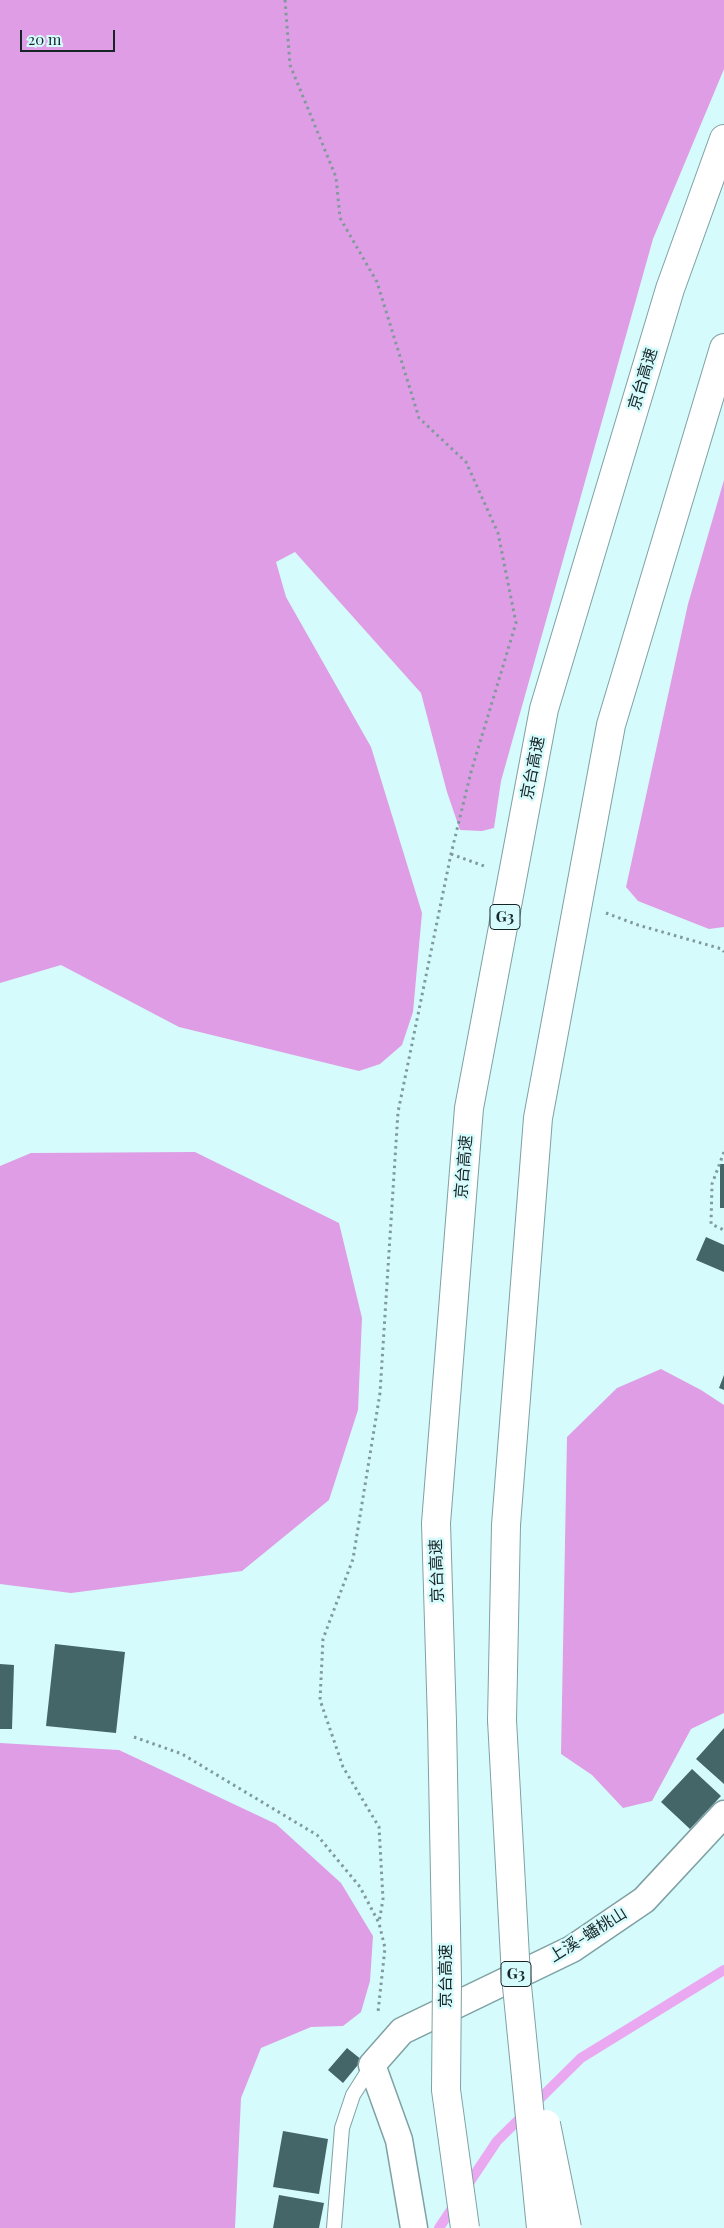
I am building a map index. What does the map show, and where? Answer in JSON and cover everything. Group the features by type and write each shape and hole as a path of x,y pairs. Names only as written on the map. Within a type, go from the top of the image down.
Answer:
{"highway":[{"name":"京台高速","path":"465,2228 446,2090 447,1980 436,1522 469,1108 544,709 670,289 724,139"},
{"name":"G3","path":"541,2228 516,1976 502,1720 506,1525 538,1118 611,725 724,348"},
{"path":"516,1976 567,2228"},
{"path":"446,2090 451,2228"}],"street":[{"name":"上溪-蟠桃山","path":"372,2065 402,2031 572,1949 644,1900 724,1814"},
{"path":"372,2065 398,2140 414,2228"}],"lane":[{"path":"334,2228 342,2128 353,2095 372,2065"}],"path":[{"path":"285,0 290,65 336,176 340,218 377,282 418,418 466,462 498,533 516,623 471,772 451,854 398,1112 380,1393 353,1559 323,1639 320,1700 343,1767 379,1827 383,1899 379,1923"},
{"path":"724,1152 712,1184 711,1224 724,1230"},
{"path":"134,1737 182,1754 317,1835 360,1887 379,1923 385,1948 377,2016"}],"shaded area":[{"path":"0,0 724,0 724,69 653,239 501,781 494,828 482,831 460,830 447,792 421,693 295,552 276,562 286,597 371,747 422,913 413,1012 402,1045 380,1064 359,1071 179,1027 61,965 0,983"},
{"path":"724,480 724,927 709,929 638,901 626,887 688,604"},
{"path":"195,1152 339,1223 362,1318 358,1410 329,1500 242,1571 71,1593 0,1584 0,1166 31,1153"},
{"path":"661,1369 701,1390 724,1405 724,1713 691,1729 652,1801 623,1808 592,1775 561,1754 567,1437 617,1388"},
{"path":"0,1743 119,1750 276,1824 341,1883 373,1936 370,1981 361,2012 343,2026 311,2027 261,2048 241,2098 235,2228 0,2228"}],"building":[{"path":"720,1164 724,1164 724,1208 720,1208"},
{"path":"706,1237 724,1245 724,1272 696,1260"},
{"path":"724,1375 724,1390 719,1388"},
{"path":"55,1644 125,1652 116,1733 46,1726"},
{"path":"0,1664 14,1665 12,1729 0,1729"},
{"path":"724,1728 724,1784 696,1759"},
{"path":"692,1769 721,1796 690,1829 661,1802"},
{"path":"347,2048 362,2060 343,2083 328,2070"},
{"path":"283,2131 328,2139 319,2194 273,2187"},
{"path":"279,2195 324,2203 319,2228 273,2228"}],"waterway":[{"path":"465,2189 497,2141 581,2058 724,1970"},
{"path":"439,2228 457,2201"}]}
